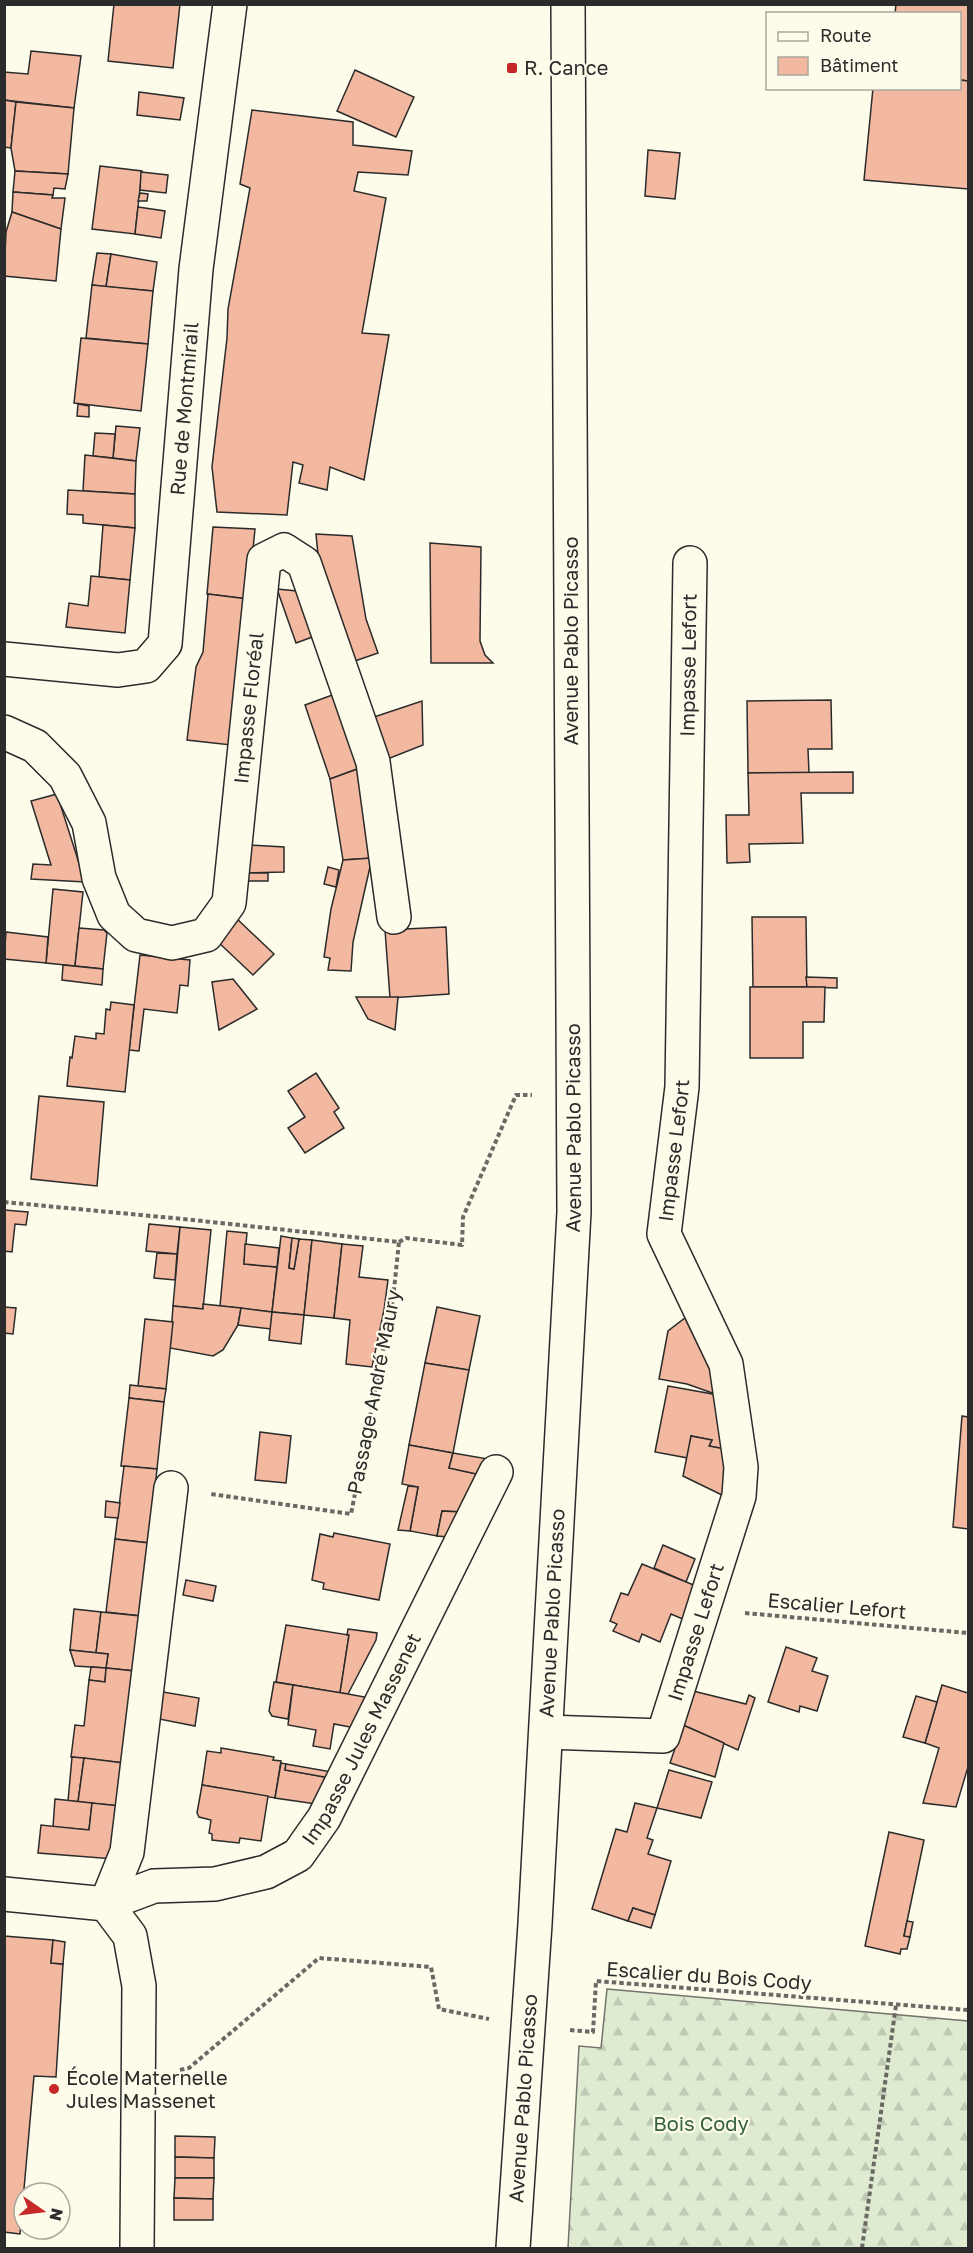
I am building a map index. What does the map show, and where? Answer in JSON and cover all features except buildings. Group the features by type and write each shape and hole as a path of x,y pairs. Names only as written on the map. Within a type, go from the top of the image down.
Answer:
{"street":[{"name":"Rue de Montmirail","path":"4,660 118,670 146,666 165,644 196,269 230,4"},
{"name":"Avenue Pablo Picasso","path":"513,2248 546,1732 574,1212 568,4"},
{"name":"Impasse Floréal","path":"4,732 35,746 65,776 89,823 99,878 114,915 136,935 172,944 207,935 229,903 264,560 284,550 304,563 373,762 394,917"},
{"name":"Impasse Lefort","path":"546,1732 663,1736 739,1496 741,1467 726,1364 664,1234 682,1087 690,563"},
{"name":"Impasse Jules Massenet","path":"106,1904 154,1886 214,1884 266,1872 298,1855 324,1818 496,1472"},
{"path":"106,1904 127,1852 171,1488"},
{"path":"4,1894 106,1904 130,1936 138,1986 137,2248"}],"path":[{"path":"4,1203 399,1242 406,1238 462,1245 463,1217 512,1105"},
{"name":"Passage André Maury","path":"171,1488 351,1514 393,1299 399,1242"},
{"name":"Escalier Lefort","path":"704,1609 969,1633"},
{"name":"Escalier du Bois Cody","path":"138,2077 189,2068 319,1958 431,1967 439,2009 528,2027 593,2032 596,1981 969,2010"},
{"path":"862,2248 896,2005"}],"green space":[{"name":"Bois Cody","path":"607,1989 968,2021 968,2248 568,2248 579,2046 601,2048"}],"place":[{"name":"R. Cance","path":"512,68"},
{"name":"École Maternelle Jules Massenet","path":"54,2089"}]}
